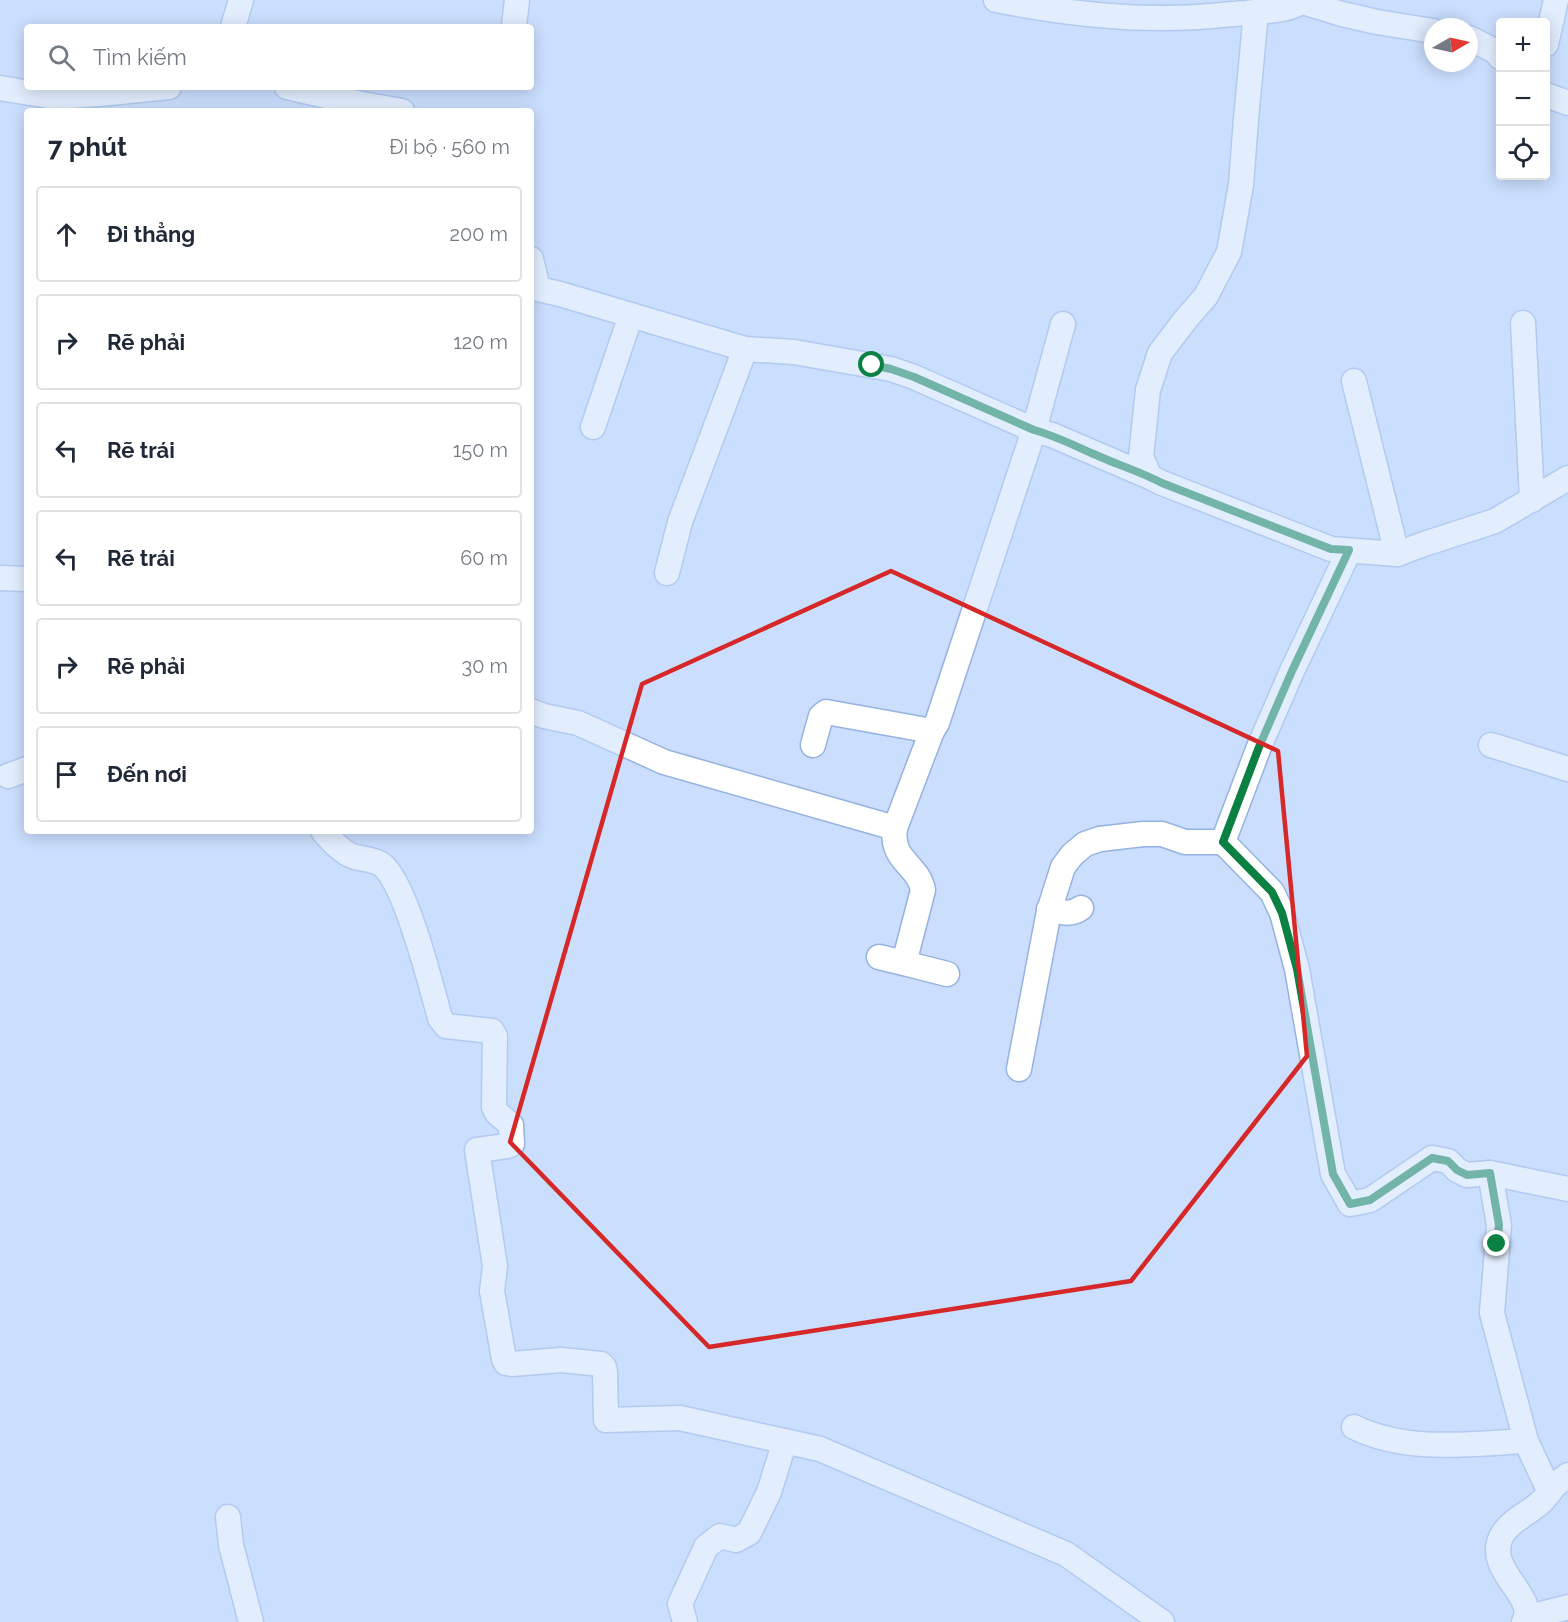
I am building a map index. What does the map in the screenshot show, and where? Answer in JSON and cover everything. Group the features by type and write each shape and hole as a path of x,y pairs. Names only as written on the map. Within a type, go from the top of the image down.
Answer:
{"street":[{"path":"234,24 241,0"},
{"path":"514,24 517,0"},
{"path":"996,0 1098,15 1148,18 1256,12 1294,7 1303,1 1369,20 1424,29"},
{"path":"1550,24 1556,0"},
{"path":"1150,477 1141,457 1143,431 1148,390 1160,353 1206,296 1229,252 1241,185 1256,12"},
{"path":"1478,42 1496,52"},
{"path":"0,88 55,97 139,90"},
{"path":"300,90 385,108"},
{"path":"1550,97 1568,103"},
{"path":"535,288 745,350 794,352 891,369 1034,430 1053,435 1162,483 1331,549 1397,554 1495,521 1568,478"},
{"path":"593,427 631,315"},
{"path":"1523,323 1532,500"},
{"path":"904,963 923,890 921,883 895,847 896,828 937,723 1034,430 1063,324"},
{"path":"667,573 680,522 745,350"},
{"path":"1354,381 1397,554"},
{"path":"1223,842 1259,747 1349,550"},
{"path":"0,579 24,579"},
{"path":"534,712 578,723 664,762 896,828"},
{"path":"813,745 820,717 826,712 932,731"},
{"path":"1491,745 1568,769"},
{"path":"339,834 340,849 352,856 380,863 392,876 410,915 440,1018 446,1026 461,1029 488,1029 495,1036 494,1107 497,1113 511,1125 512,1144 477,1150 495,1266 492,1292 506,1363 561,1360 601,1364 605,1372 606,1420 680,1418 820,1449 1066,1554 1162,1622"},
{"path":"1019,1069 1049,909 1063,867 1072,855 1085,844 1100,839 1143,834 1162,834 1185,842 1223,842 1272,892 1282,913 1297,969 1333,1174 1350,1204 1370,1200 1432,1158 1448,1161 1457,1170 1467,1175 1490,1173 1568,1189"},
{"path":"1049,909 1067,914 1081,908"},
{"path":"879,957 947,974"},
{"path":"1490,1173 1499,1225 1492,1312 1526,1441 1546,1484 1561,1480"},
{"path":"1354,1427 1390,1440 1430,1446 1526,1441"},
{"path":"685,1622 680,1604 706,1546 720,1536 736,1540 749,1533 769,1492 785,1441"},
{"path":"1561,1480 1542,1502 1507,1528 1501,1536 1498,1557 1526,1606 1529,1620 1568,1607"},
{"path":"228,1517 231,1545 251,1622"}],"highlighted area":[{"path":"891,571 1278,751 1307,1056 1131,1281 709,1347 510,1142 642,684"}],"route":[{"path":"872,365 914,377 1162,483 1331,549 1349,550 1259,747 1223,842 1272,892 1282,913 1297,969 1333,1174 1350,1204 1370,1200 1432,1158 1448,1161 1457,1170 1467,1175 1490,1173 1499,1225 1497,1244"}]}
